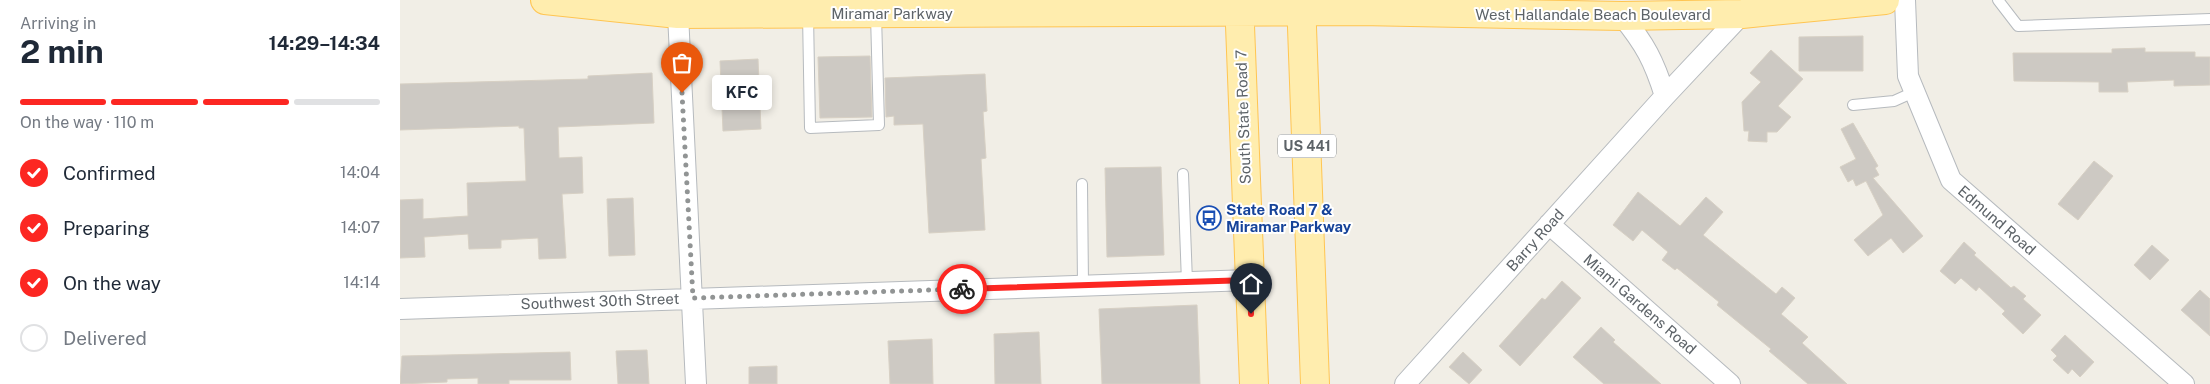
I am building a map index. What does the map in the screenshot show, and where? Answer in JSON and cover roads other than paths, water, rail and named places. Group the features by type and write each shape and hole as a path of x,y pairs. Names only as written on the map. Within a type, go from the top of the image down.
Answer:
{"main road":[{"name":"Miramar Parkway","path":"545,0 678,14 876,14 1239,6"},
{"name":"West Hallandale Beach Boulevard","path":"1239,6 1302,6 1622,16 1742,14 1885,0"},
{"name":"South State Road 7","path":"1239,6 1254,384"},
{"name":"US 441","path":"1302,6 1315,384"}],"street":[{"name":"Edmund Road","path":"1904,0 1908,76 1952,180 2184,384"},
{"path":"678,14 696,384"},
{"name":"Barry Road","path":"1405,384 1665,96 1742,14"},
{"path":"1622,16 1644,43 1657,71 1665,96"},
{"name":"Miami Gardens Road","path":"1549,224 1730,384"},
{"name":"Southwest 30th Street","path":"400,309 1250,280"}],"lane":[{"path":"1998,0 2018,26 2210,19"},
{"path":"808,14 810,128 880,125 876,14"},
{"path":"1853,105 1894,101 1914,92"},
{"path":"1183,174 1187,282"},
{"path":"1082,184 1083,285"}],"place":[{"name":"KFC","path":"682,93"},
{"name":"State Road 7 & Miramar Parkway","path":"1209,218"}]}
